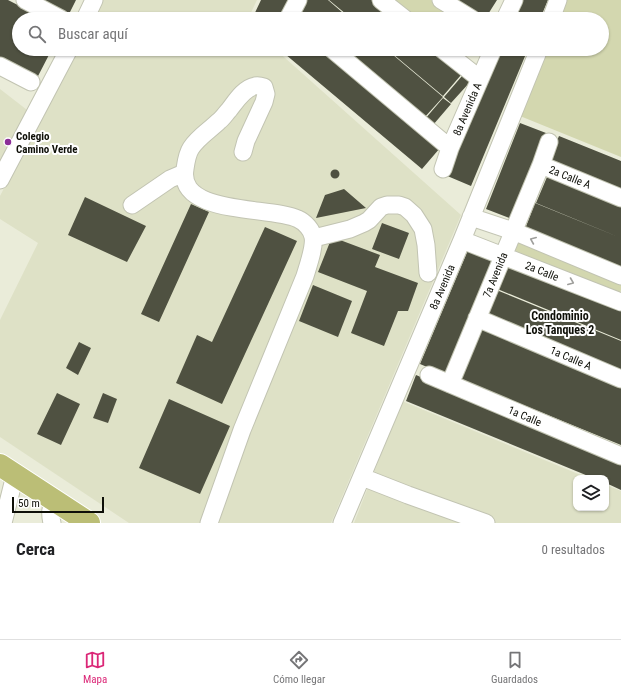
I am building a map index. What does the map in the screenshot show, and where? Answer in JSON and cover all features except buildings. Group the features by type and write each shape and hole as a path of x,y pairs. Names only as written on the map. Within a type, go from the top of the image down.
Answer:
{"main road":[{"path":"8,470 89,523"}],"street":[{"path":"25,0 48,12"},
{"path":"88,12 94,0"},
{"path":"382,0 397,12"},
{"path":"441,0 461,12"},
{"path":"509,12 514,0"},
{"path":"554,12 558,0"},
{"path":"0,180 65,56"},
{"path":"340,56 450,148"},
{"path":"451,56 480,80"},
{"name":"8a Avenida A","path":"443,169 450,148 490,56"},
{"name":"8a Avenida","path":"342,523 462,240 536,56"},
{"path":"0,66 31,82"},
{"path":"209,523 242,430 305,276 313,249 314,238 308,226 299,219 287,215 234,208 204,200 196,195 187,186 184,179 190,149 199,138 220,121 247,89 256,85 264,87 266,94 264,102 246,141 243,152"},
{"name":"2a Calle A","path":"549,142 541,165 621,198"},
{"name":"7a Avenida","path":"450,384 541,165"},
{"path":"132,205 170,179 184,173"},
{"path":"314,238 350,229 364,223 369,220 381,207 387,205 399,205 405,207 414,215 423,229 428,273"},
{"path":"471,217 513,231 621,276"},
{"name":"2a Calle","path":"462,240 621,302"},
{"name":"1a Calle A","path":"477,318 621,379"},
{"name":"1a Calle","path":"428,376 621,456"},
{"path":"3,523 8,470"},
{"path":"362,477 486,523"},
{"path":"52,523 50,515 51,506 54,500"}],"shaded area":[{"path":"89,0 257,0 251,12 83,12"},
{"path":"393,0 431,0 451,12 408,12"},
{"path":"566,0 621,0 621,157 520,116 544,56 609,56 609,12 562,12"},
{"path":"62,56 283,56 461,215 331,523 129,523 0,437 0,320 38,243 0,219 0,196 47,104"},
{"name":"Colegio Camino Verde","path":"0,89 31,113 0,171"},
{"path":"519,240 621,282 621,290 619,295 514,252"},
{"path":"402,401 581,475 573,475 573,511 609,511 609,486 621,491 621,523 354,523"}],"place":[{"name":"Colegio Camino Verde","path":"8,142"}],"district":[{"name":"Condominio Los Tanques 2","path":"560,323"}]}
